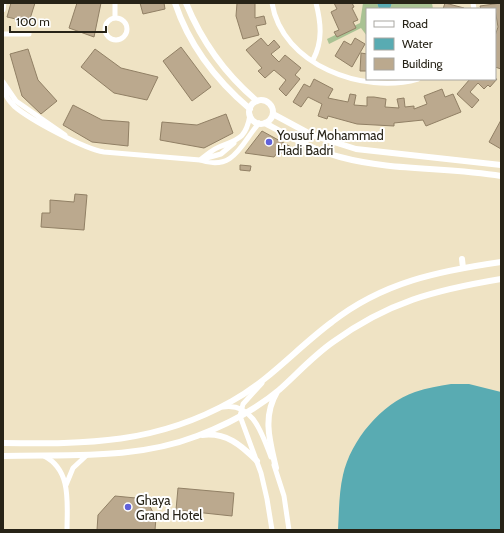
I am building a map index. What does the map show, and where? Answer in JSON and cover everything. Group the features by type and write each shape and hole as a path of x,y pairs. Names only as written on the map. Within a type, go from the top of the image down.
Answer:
{"street":[{"path":"3,10 4,3"},
{"path":"115,3 115,17"},
{"path":"175,3 187,32 202,57 219,80 250,112 254,120 314,148 340,157 369,162 501,176"},
{"path":"186,3 200,33 219,62 237,83 257,101"},
{"path":"272,3 277,19 284,33 294,45 313,60 336,73 361,82 392,84 413,80"},
{"path":"313,60 320,36 316,3"},
{"path":"115,17 125,20 128,27 127,34 118,40 111,39 105,30 108,20 115,17"},
{"path":"3,34 29,34"},
{"path":"3,82 16,101 49,122 71,139"},
{"path":"3,88 9,101 17,108 52,130 98,152 200,160 217,163 232,158 239,152 262,123 270,119 273,114 269,103 263,100 257,101 250,112 244,133 225,151 216,156 200,160"},
{"path":"273,114 312,135 356,149 501,165"},
{"path":"200,160 214,150 235,141"},
{"path":"225,151 232,158"},
{"path":"462,259 463,268"},
{"path":"272,530 268,499 257,461 240,416 241,408 245,401 268,377 327,325 367,299 385,290 424,276 501,262"},
{"path":"3,456 132,453 162,447 196,436 247,412 278,390 332,342 376,314 400,303 431,292 501,279"},
{"path":"3,443 86,443 140,436 175,426 218,408 250,390 268,377"},
{"path":"278,390 271,404 268,419 268,433 284,496 289,530"},
{"path":"218,408 231,406 241,408 247,412 257,426 276,468"},
{"path":"196,436 213,435 235,441 257,461"},
{"path":"42,455 56,465 63,475 66,486 67,530"},
{"path":"66,486 73,468 87,455"}],"green space":[{"path":"363,3 377,3 379,8 366,8 366,35 361,28 329,44 327,39 360,23"},
{"path":"392,3 432,3 433,8 390,8"}],"water":[{"path":"377,3 392,3 390,8 379,8"},
{"path":"451,384 469,384 501,392 501,530 338,530 343,475 353,449 369,425 379,414 402,398 415,392"}],"building":[{"path":"11,3 35,3 29,22 7,17"},
{"path":"77,3 101,3 94,37 69,28"},
{"path":"140,3 164,3 165,9 143,14"},
{"path":"237,3 255,3 255,18 264,16 266,24 256,26 259,35 243,39 236,16"},
{"path":"334,3 352,3 354,7 352,8 358,20 353,22 356,28 337,37 334,32 339,30 331,12 337,9"},
{"path":"445,3 464,8 443,8"},
{"path":"501,3 501,69 496,67 496,33 498,27 496,8 481,8 480,6"},
{"path":"261,38 268,46 274,40 280,47 271,54 279,62 285,55 301,68 295,75 300,79 286,96 279,89 286,80 274,70 265,78 258,71 262,68 246,50"},
{"path":"355,38 365,44 352,67 335,56 344,41 351,45"},
{"path":"181,47 211,87 192,101 163,61"},
{"path":"28,49 38,80 57,101 41,114 22,96 10,54"},
{"path":"95,49 121,68 158,77 147,100 114,93 81,67"},
{"path":"361,53 366,54 366,71 360,71"},
{"path":"314,79 333,89 328,98 348,102 350,94 356,95 354,105 367,106 367,97 374,97 386,99 385,107 399,108 397,99 404,98 405,107 414,106 414,109 427,104 424,96 442,89 445,97 453,94 461,112 426,126 423,120 394,123 394,126 357,124 328,116 327,119 318,116 322,104 308,97 301,107 293,102 304,84 310,87"},
{"path":"497,79 490,87 488,85 484,89 478,83 470,92 479,100 472,108 457,94 469,80"},
{"path":"73,105 102,120 129,122 128,146 92,142 63,125"},
{"path":"226,114 233,133 204,148 160,140 162,122 197,125"},
{"path":"501,120 501,149 489,142"},
{"name":"Yousuf Mohammad Hadi Badri","path":"262,131 291,147 290,153 277,153 274,157 245,153"},
{"path":"240,165 251,166 250,171 240,170"},
{"path":"75,194 87,195 84,230 41,227 42,213 50,213 50,200 74,202"},
{"path":"178,488 234,493 232,516 176,510"},
{"name":"Ghaya Grand Hotel","path":"115,496 146,499 156,518 155,530 97,530 98,515"}],"place":[{"name":"Yousuf Mohammad Hadi Badri","path":"269,142"},
{"name":"Ghaya Grand Hotel","path":"128,507"}]}
